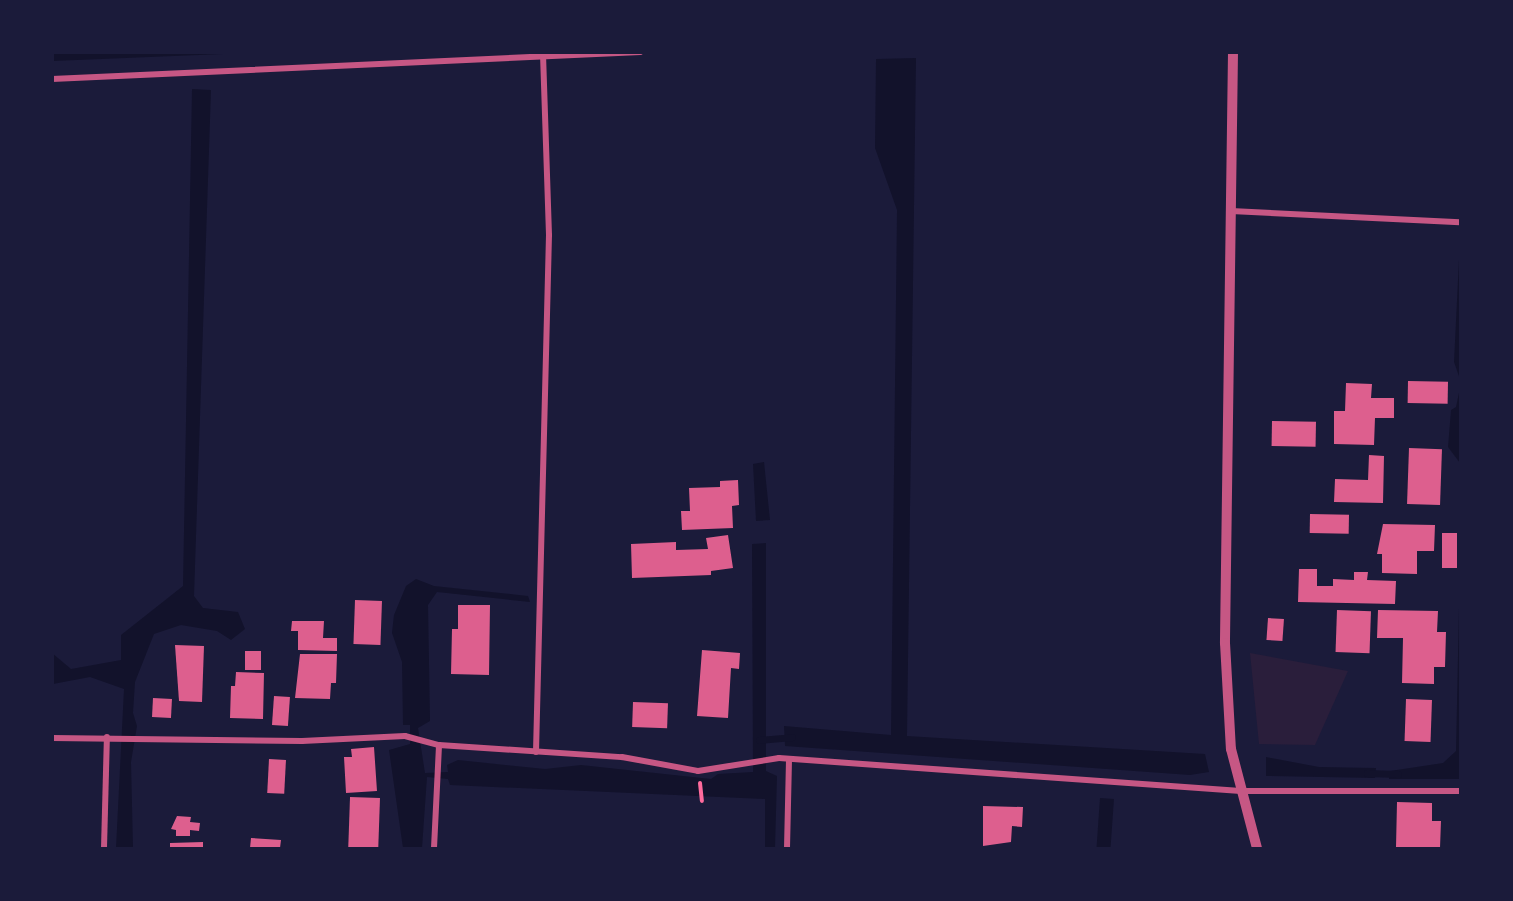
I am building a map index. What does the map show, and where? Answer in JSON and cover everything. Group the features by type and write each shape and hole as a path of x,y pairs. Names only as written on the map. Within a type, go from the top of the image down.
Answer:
{"street":[{"path":"52,79 640,52"},
{"path":"1233,52 1225,642 1231,749 1257,849"},
{"path":"536,752 549,234 543,55"},
{"path":"1231,211 1459,222"},
{"path":"52,738 107,737 141,741 405,736 422,737 439,745 622,757 698,771 766,760 789,759 1241,791 1461,791"},
{"path":"105,849 107,737"},
{"path":"434,849 439,745"},
{"path":"787,849 789,759"}],"shaded area":[{"path":"53,52 247,52 247,53 53,61"},
{"path":"916,58 907,736 1205,754 1209,772 1190,775 785,746 784,726 891,735 897,210 875,148 876,59"},
{"path":"192,89 211,90 194,596 203,608 238,612 245,629 231,640 217,631 181,625 154,634 135,682 133,713 137,726 131,762 133,848 116,848 124,689 90,677 53,684 52,653 71,669 121,660 121,635 183,586"},
{"path":"1460,239 1460,379 1454,362"},
{"path":"1460,388 1460,463 1448,447 1451,410 1456,407"},
{"path":"764,462 770,520 756,521 753,464"},
{"path":"766,543 766,771 777,776 775,848 765,848 765,799 450,785 448,779 427,777 422,848 403,848 389,750 410,744 410,725 403,725 402,662 392,633 394,615 406,586 416,579 434,586 528,596 530,602 437,592 428,605 430,721 418,728 425,773 448,772 447,765 458,760 545,769 581,765 711,779 718,774 753,772 752,544"},
{"path":"1460,559 1460,779 1389,779 1390,771 1443,763 1456,751"},
{"path":"1250,653 1348,671 1315,745 1259,744"},
{"path":"1266,757 1319,767 1376,768 1375,778 1266,776"},
{"path":"1100,798 1114,799 1111,848 1097,848"}],"building":[{"path":"1408,381 1448,382 1448,404 1408,403"},
{"path":"1346,383 1372,384 1371,398 1394,398 1394,418 1375,418 1374,445 1334,444 1334,411 1345,411"},
{"path":"1272,421 1316,422 1316,447 1272,446"},
{"path":"1409,448 1442,449 1440,505 1407,504"},
{"path":"1369,455 1384,456 1383,503 1334,502 1335,479 1368,480"},
{"path":"738,480 739,505 732,506 733,528 682,530 681,511 690,511 689,488 720,487 720,481"},
{"path":"1310,514 1349,515 1349,534 1310,533"},
{"path":"1383,524 1435,525 1434,551 1417,551 1417,574 1382,573 1382,554 1377,554"},
{"path":"1442,533 1457,533 1457,568 1442,568"},
{"path":"728,535 733,568 711,571 711,575 632,578 631,544 676,542 676,550 708,549 706,538"},
{"path":"1299,569 1317,569 1317,586 1333,586 1333,579 1354,580 1354,572 1368,572 1367,580 1396,581 1395,604 1298,602"},
{"path":"355,600 382,601 380,645 353,644"},
{"path":"458,605 490,605 489,675 451,674 452,629 458,629"},
{"path":"1337,610 1371,611 1370,653 1336,652"},
{"path":"1378,610 1438,611 1437,632 1446,632 1445,667 1434,667 1434,684 1402,683 1403,638 1377,638"},
{"path":"1268,618 1284,619 1282,641 1266,640"},
{"path":"292,621 324,621 323,638 337,638 337,651 298,650 298,631 291,631"},
{"path":"175,645 204,646 202,702 179,701"},
{"path":"702,650 740,653 739,669 731,668 728,718 697,716"},
{"path":"245,651 261,651 261,670 245,670"},
{"path":"300,654 337,654 336,683 331,683 330,699 295,698"},
{"path":"236,672 264,673 263,719 230,718 231,686 235,686"},
{"path":"274,696 290,697 288,726 272,725"},
{"path":"153,698 172,699 171,718 152,717"},
{"path":"1406,699 1432,700 1431,742 1405,741"},
{"path":"633,702 668,703 667,728 632,727"},
{"path":"374,747 377,791 346,793 344,757 352,757 351,749"},
{"path":"269,759 286,760 284,794 267,793"},
{"path":"350,797 380,798 378,848 348,847"},
{"path":"1397,802 1432,803 1432,821 1441,821 1440,848 1396,847"},
{"path":"983,806 1023,807 1022,827 1012,826 1011,842 983,846"},
{"path":"177,816 191,817 190,822 200,823 199,831 190,830 190,836 176,836 176,830 171,829"},
{"path":"251,838 281,840 280,848 250,848"},
{"path":"203,842 203,848 170,848 170,843"}],"waterway":[{"path":"759,740 792,737"},
{"path":"1367,773 1398,774"}]}
